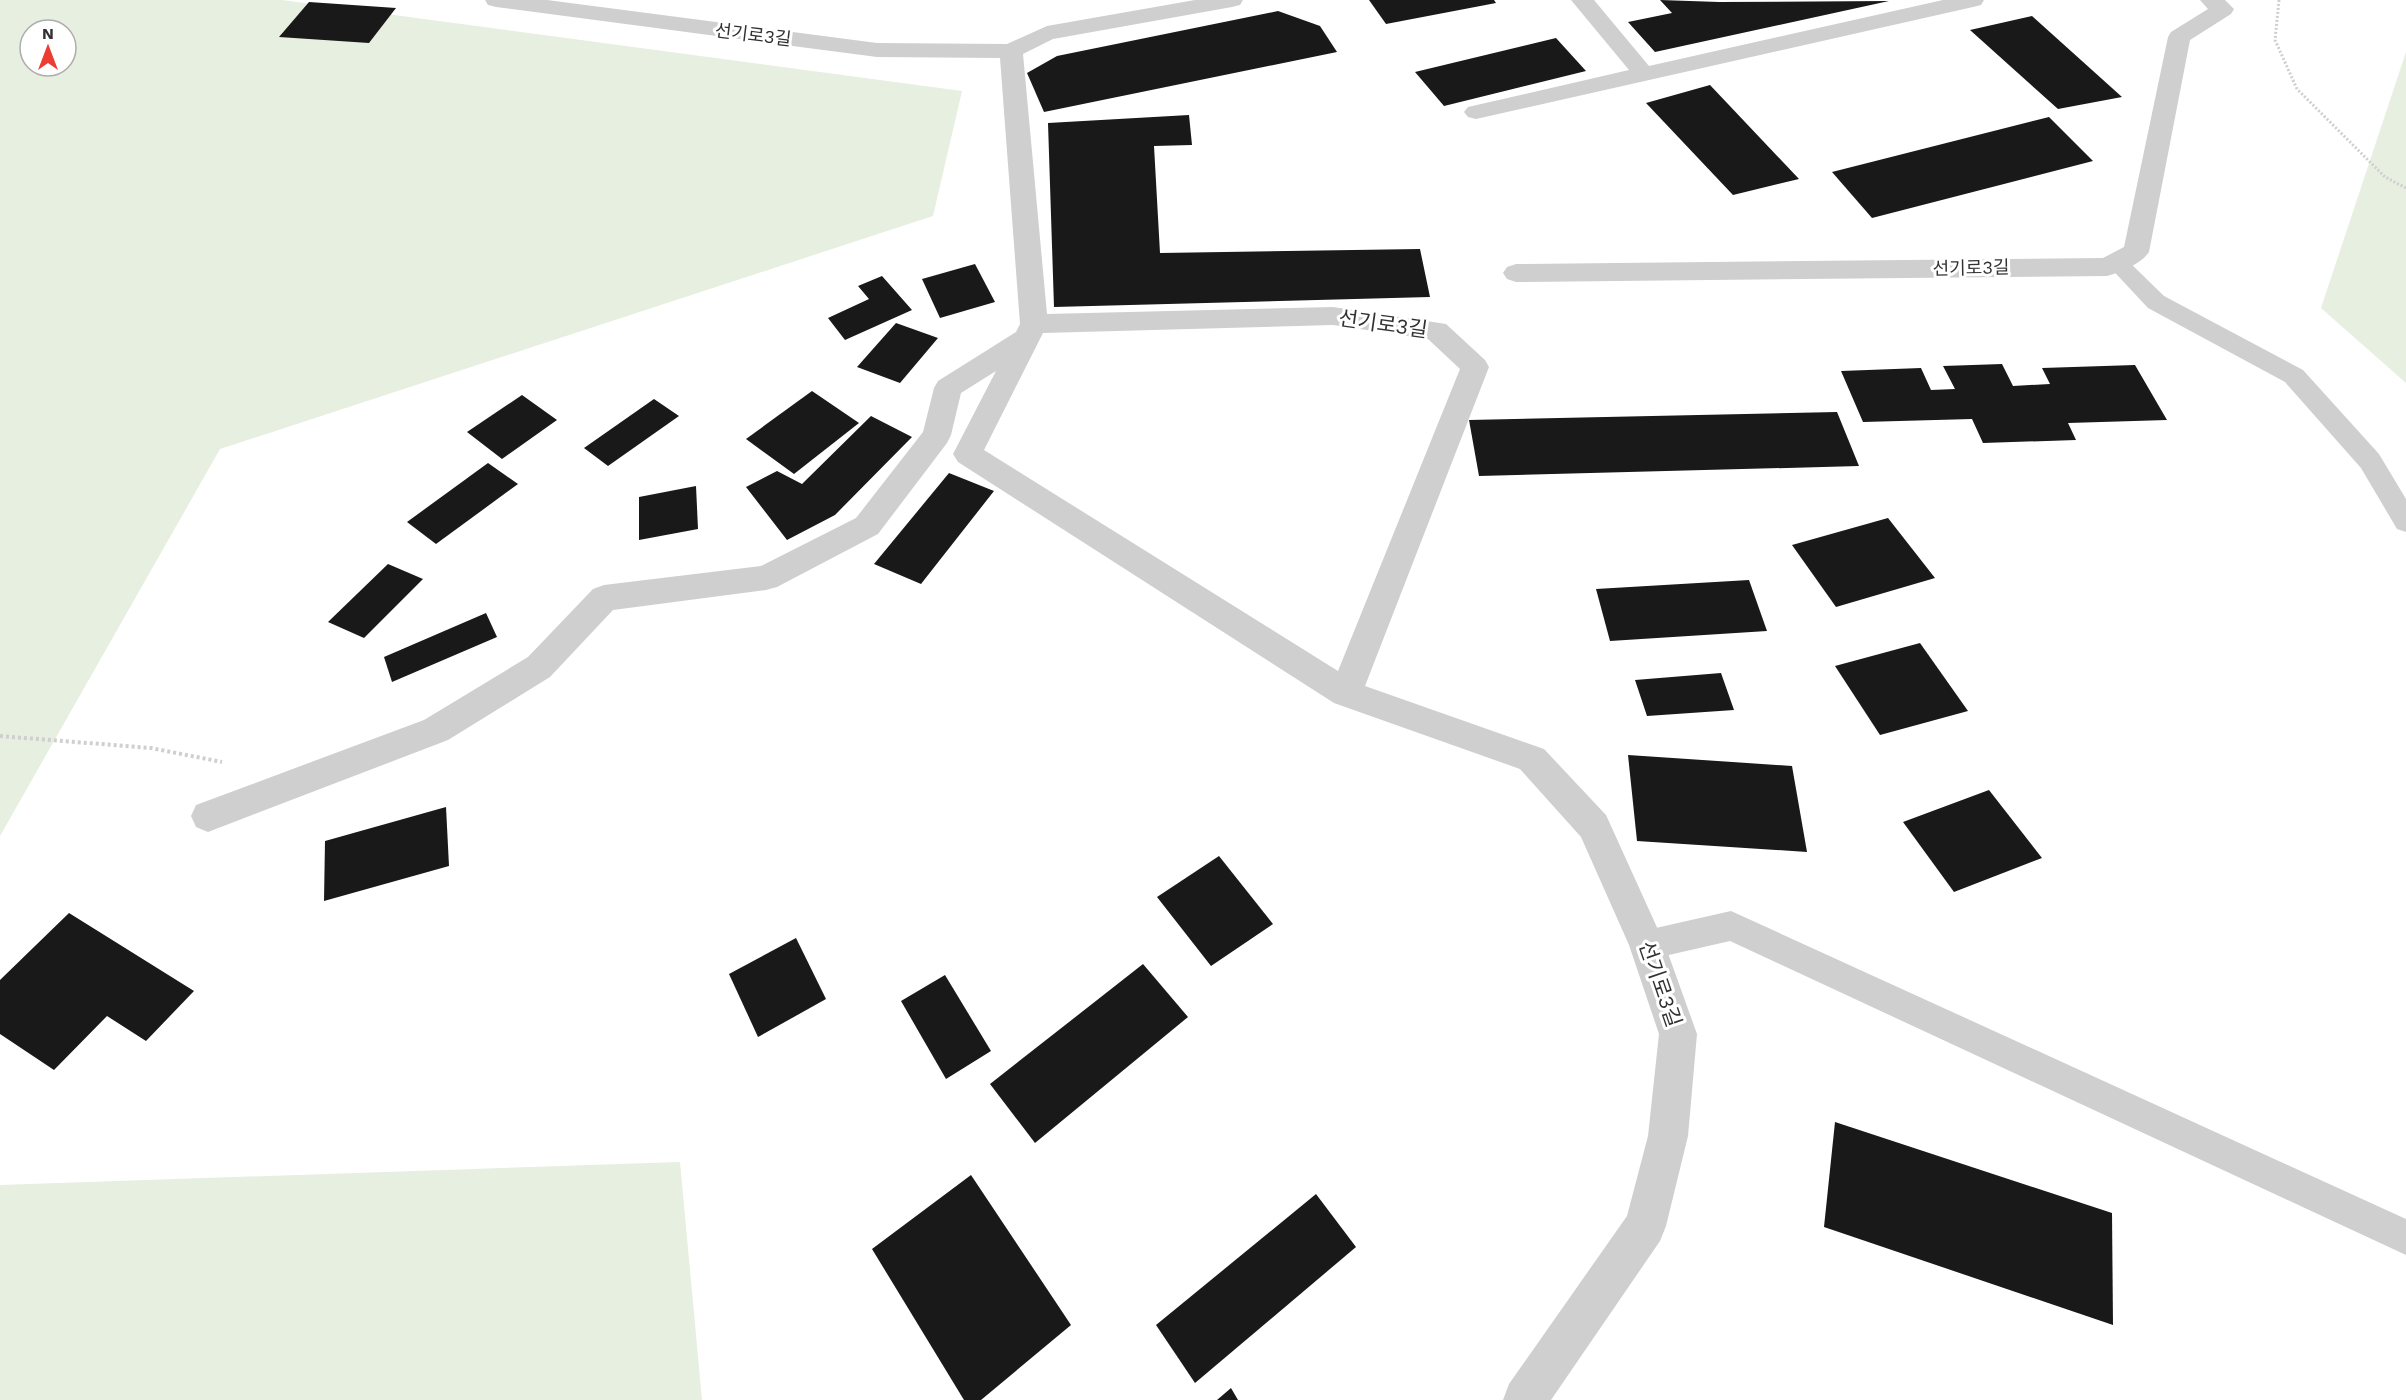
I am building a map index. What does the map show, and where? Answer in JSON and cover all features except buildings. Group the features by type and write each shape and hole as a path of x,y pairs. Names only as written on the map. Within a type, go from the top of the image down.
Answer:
{"street":[{"name":"선기로3길","path":"496,0 877,50 1011,51 1047,33 1232,0"},
{"path":"1582,0 1644,74"},
{"path":"1476,112 1973,0"},
{"name":"선기로3길","path":"1516,273 2107,267 2136,252 2179,37 2223,9 2211,0"},
{"path":"208,816 436,730 539,667 603,598 766,578 867,526 937,435 948,388 1030,331 1011,51"},
{"name":"선기로3길","path":"1346,693 1475,367 1436,331 1333,316 1030,331 968,454 1346,693 1532,759 1593,826 1647,945 1678,1034 1668,1136 1645,1226 1525,1400"}],"lane":[{"path":"2116,262 2156,302 2294,376 2370,461 2406,522"},
{"path":"1647,945 1731,926 2406,1237"}],"path":[{"path":"2279,0 2275,40 2297,89 2385,177 2406,188"},
{"path":"0,736 151,748 228,764"}],"green space":[{"path":"0,0 282,0 962,91 933,216 220,449 0,836"},
{"path":"2406,52 2406,383 2321,308"},
{"path":"680,1162 702,1400 0,1400 0,1185"}]}
